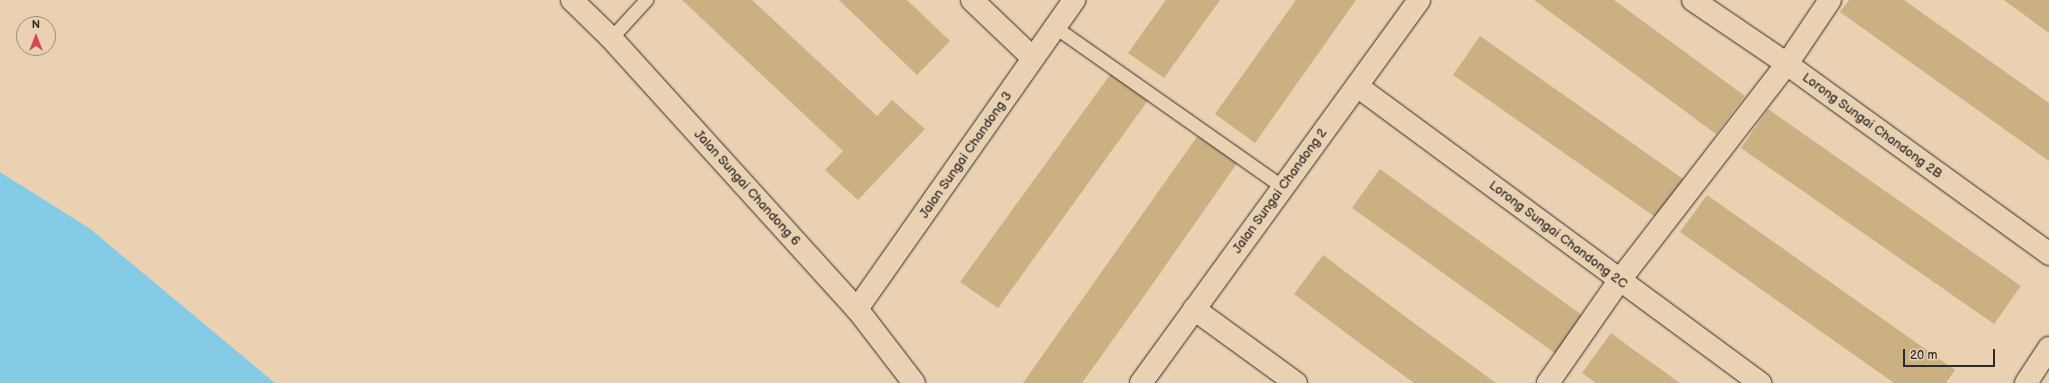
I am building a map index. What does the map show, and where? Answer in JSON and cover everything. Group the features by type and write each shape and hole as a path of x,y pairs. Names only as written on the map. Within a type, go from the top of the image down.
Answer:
{"street":[{"name":"Jalan Sungai Chandong 6","path":"572,0 611,38 857,309 914,383"},
{"path":"972,0 1033,58"},
{"name":"Jalan Sungai Chandong 3","path":"857,309 1074,0"},
{"name":"Jalan Sungai Chandong 2","path":"1141,383 1419,0"},
{"name":"Lorong Sungai Chandong 2B","path":"1693,0 1787,64 2049,254"},
{"path":"1548,383 1619,281 1787,64 1830,0"},
{"name":"Lorong Sungai Chandong 2C","path":"1357,86 1619,281 1760,383"},
{"path":"1194,309 1296,383"},
{"path":"2026,383 2049,348"}],"lane":[{"path":"611,38 646,0"},
{"path":"1055,27 1283,187"}],"water":[{"path":"0,172 89,228 275,383 0,383"}],"building":[{"path":"682,0 752,0 877,116 892,100 925,129 858,200 825,170 843,151"},
{"path":"839,0 907,0 950,41 917,75"},
{"path":"1166,0 1220,0 1164,78 1128,53"},
{"path":"1296,0 1356,0 1255,143 1215,114"},
{"path":"1534,0 1614,0 1745,96 1716,134"},
{"path":"1849,0 1904,0 2049,103 2049,161 1840,12"},
{"path":"2004,0 2049,0 2049,33 2038,25"},
{"path":"1480,36 1686,181 1658,219 1453,75"},
{"path":"1112,72 1149,99 998,308 960,282"},
{"path":"1768,109 2021,286 1994,324 1741,148"},
{"path":"1199,134 1238,162 1142,299 1082,383 1023,383"},
{"path":"1380,169 1586,318 1559,356 1352,208"},
{"path":"1707,195 1955,370 1946,383 1894,383 1680,232"},
{"path":"1323,255 1496,383 1414,383 1362,345 1294,294"},
{"path":"1611,333 1680,383 1596,383 1582,373"}]}
